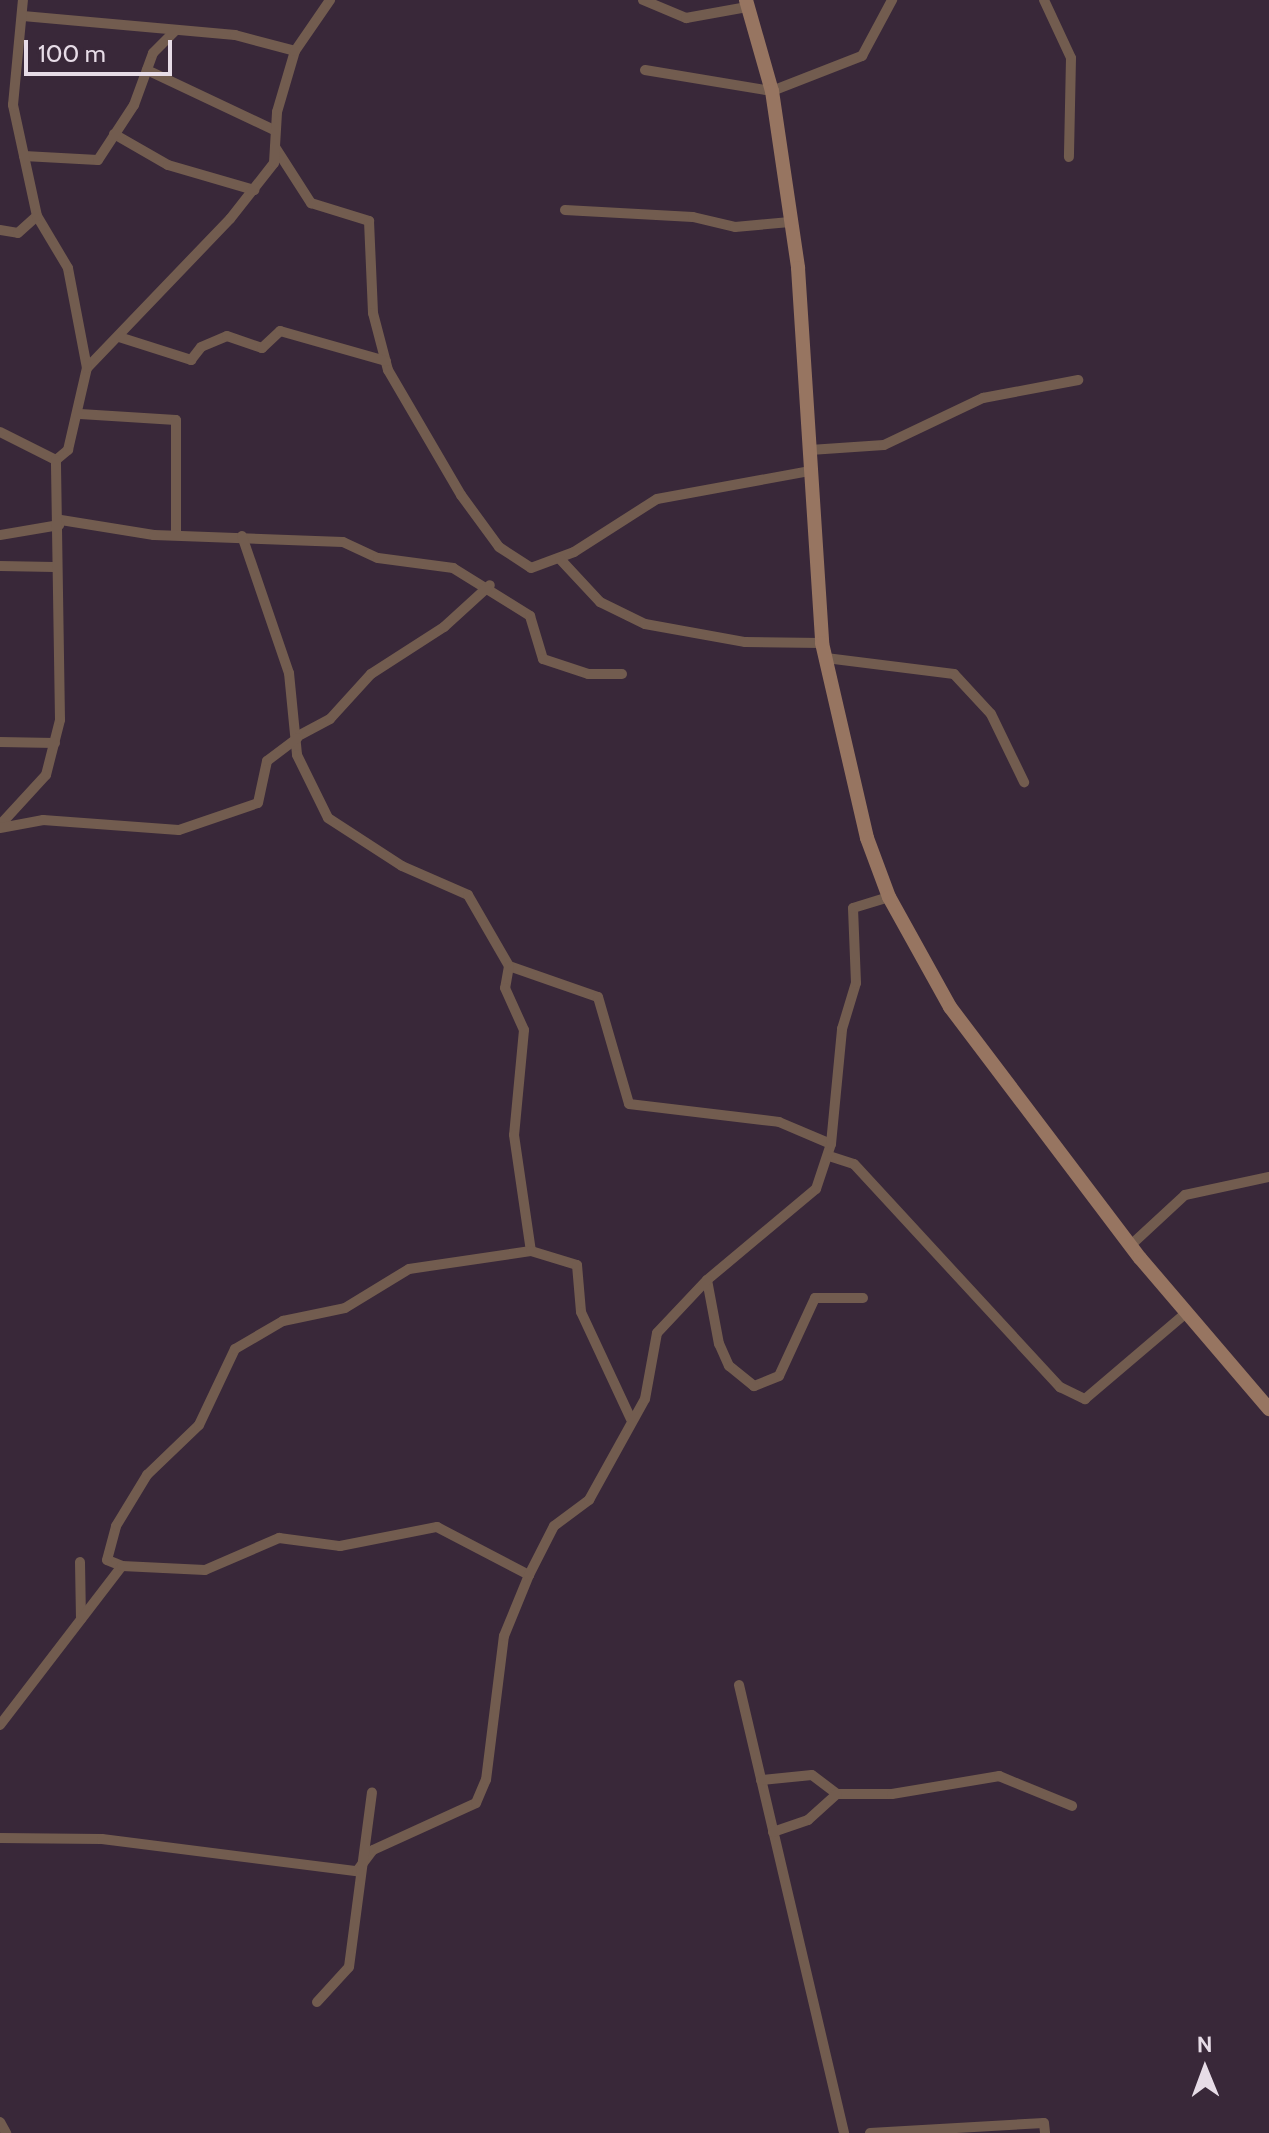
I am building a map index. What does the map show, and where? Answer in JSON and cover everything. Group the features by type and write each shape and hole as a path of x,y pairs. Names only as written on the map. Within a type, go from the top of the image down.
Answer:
{"street":[{"path":"23,0 13,105 37,216 68,268 87,368 80,414 68,450 56,460"},
{"path":"87,368 119,337 128,319 254,190 274,163 274,130 295,51 330,0"},
{"path":"643,0 686,18 746,3 772,91 790,222 824,651 852,790 889,897 950,1007 1185,1314 1269,1409"},
{"path":"645,70 772,91 862,56 892,0"},
{"path":"1044,0 1071,58 1069,157"},
{"path":"23,16 235,35 295,51"},
{"path":"24,156 98,160 147,70 175,31"},
{"path":"147,70 274,130"},
{"path":"114,134 168,165 254,190"},
{"path":"275,147 311,203 369,221 373,313 386,361 499,547 531,568 560,559 657,499 810,471"},
{"path":"565,210 693,217 735,227 790,222"},
{"path":"0,230 18,233 37,216"},
{"path":"119,337 191,360 201,347 227,336 262,348 280,331 386,361"},
{"path":"810,450 884,445 983,398 1078,380"},
{"path":"80,414 176,420 176,534"},
{"path":"0,432 56,460"},
{"path":"0,827 46,775 65,683 54,567 60,523 56,460"},
{"path":"0,535 60,523 176,534 343,542 378,558 453,568 490,585 530,616 543,659 588,674 622,674"},
{"path":"242,536 289,673 307,781 328,818 402,866 468,895 509,966 505,988 524,1030 514,1135 531,1251"},
{"path":"560,559 600,602 637,621 745,642 824,651 954,674 991,714 1024,782"},
{"path":"0,566 54,567"},
{"path":"0,827 43,820 179,830 258,803 267,761 330,719 371,674 444,627 490,585"},
{"path":"0,742 55,743"},
{"path":"357,1871 373,1850 476,1803 486,1780 504,1636 529,1575 554,1526 589,1500 631,1419 645,1399 657,1333 707,1280 800,1209 830,1150 842,1029 856,983 853,908 889,897"},
{"path":"509,966 598,997 629,1104 779,1122 854,1164 1051,1377 1085,1399 1185,1314"},
{"path":"1132,1244 1185,1195 1269,1177"},
{"path":"529,1575 437,1527 340,1546 279,1538 205,1570 122,1566 107,1560 116,1526 147,1475 199,1425 244,1340 283,1321 345,1308 409,1269 531,1251 577,1265 581,1312 631,1419"},
{"path":"707,1280 719,1344 729,1366 754,1386 779,1376 815,1298 863,1298"},
{"path":"80,1562 81,1619"},
{"path":"0,1725 122,1566"},
{"path":"739,1685 844,2133"},
{"path":"761,1780 812,1775 837,1794"},
{"path":"773,1832 808,1820 837,1794 999,1776 1072,1806"},
{"path":"317,2002 349,1967 357,1871 372,1793"},
{"path":"0,1838 102,1839 357,1871"},
{"path":"0,2122 6,2133"},
{"path":"870,2133 1044,2123 1045,2133"}]}
